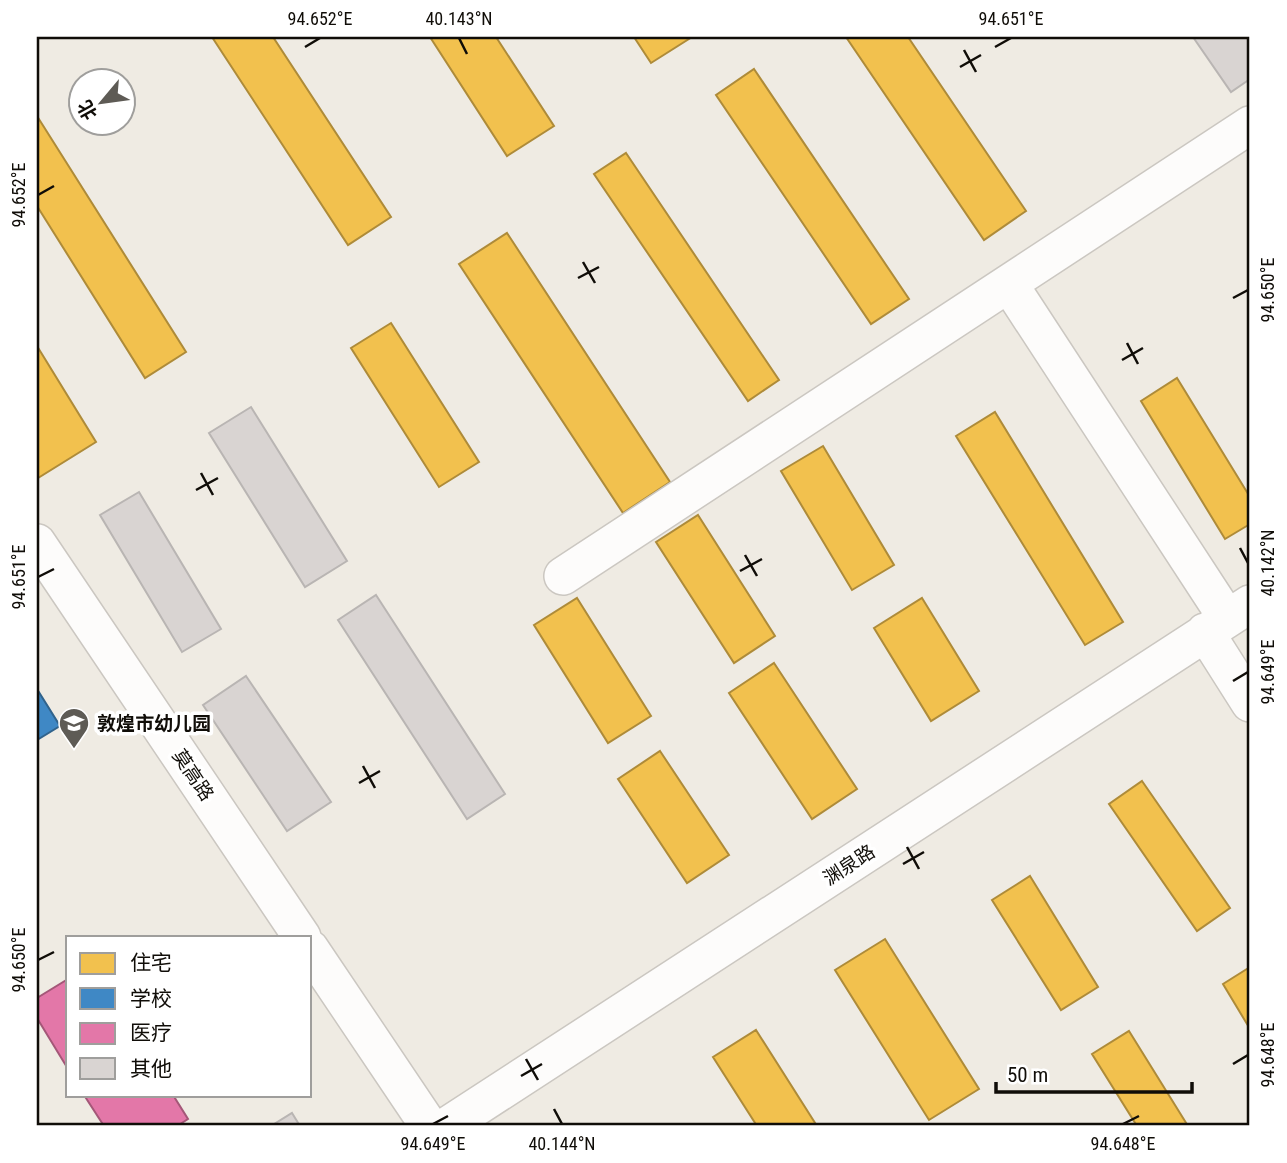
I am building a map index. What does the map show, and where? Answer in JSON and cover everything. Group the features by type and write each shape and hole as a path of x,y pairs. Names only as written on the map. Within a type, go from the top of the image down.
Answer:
{"street":[{"path":"564,576 1250,125"},
{"path":"1009,284 1228,618 1250,703"},
{"name":"莫高路","path":"37,543 301,936"},
{"name":"渊泉路","path":"447,1126 1228,618"},
{"path":"312,952 429,1126"}],"building: 住宅":[{"path":"212,37 273,37 391,217 348,245"},
{"path":"430,37 496,37 554,126 507,156"},
{"path":"634,37 692,37 651,63"},
{"path":"846,37 908,37 1026,211 984,240"},
{"path":"754,69 909,299 871,324 716,95"},
{"path":"37,116 186,352 145,378 37,206"},
{"path":"626,153 779,380 748,401 594,174"},
{"path":"507,233 670,482 623,513 459,264"},
{"path":"391,323 479,462 439,487 351,348"},
{"path":"37,346 96,442 38,478 37,477"},
{"path":"1177,378 1250,497 1250,524 1225,539 1141,401"},
{"path":"995,412 1123,622 1085,645 956,436"},
{"path":"823,446 894,565 852,590 781,471"},
{"path":"698,515 775,636 734,663 656,542"},
{"path":"577,598 651,716 608,743 534,625"},
{"path":"922,598 979,691 931,721 874,628"},
{"path":"774,663 857,789 812,819 729,693"},
{"path":"660,751 729,855 687,883 618,779"},
{"path":"1142,781 1230,908 1197,931 1109,804"},
{"path":"1030,876 1098,987 1061,1010 992,900"},
{"path":"885,939 979,1089 929,1120 835,970"},
{"path":"1250,967 1250,1029 1223,984"},
{"path":"756,1030 817,1126 757,1126 713,1057"},
{"path":"1129,1031 1188,1126 1137,1126 1092,1054"}],"building: 学校":[{"path":"37,689 60,726 37,740"}],"building: 医疗":[{"path":"66,980 66,1066 37,1018 37,998"},
{"path":"85,1096 174,1096 188,1119 177,1126 104,1126"}],"building: 其他":[{"path":"1193,37 1250,37 1250,79 1231,92"},
{"path":"251,407 347,561 305,587 209,433"},
{"path":"139,492 221,629 182,652 100,515"},
{"path":"376,595 505,794 467,819 338,620"},
{"path":"246,676 331,802 287,831 203,705"},
{"path":"292,1113 300,1126 271,1126"}],"place":[{"name":"敦煌市幼儿园","path":"74,750"}]}
